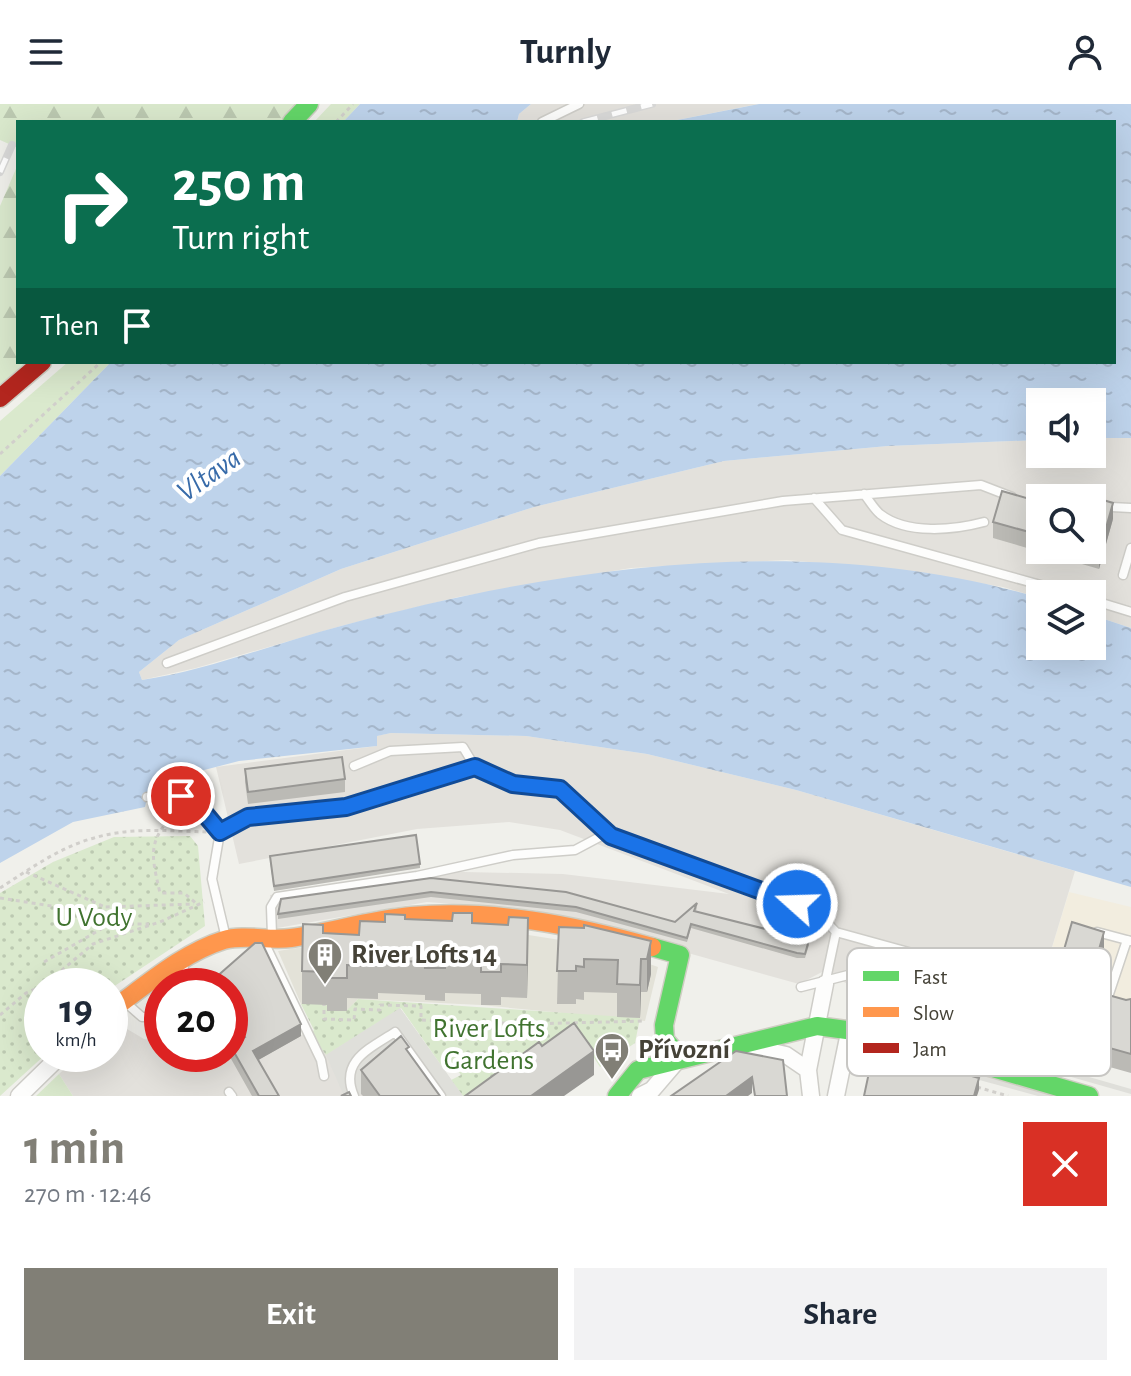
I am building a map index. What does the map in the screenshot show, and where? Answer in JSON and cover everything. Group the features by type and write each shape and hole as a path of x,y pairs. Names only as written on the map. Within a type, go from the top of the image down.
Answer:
{"street":[{"path":"294,120 309,104"},
{"path":"0,398 40,364"},
{"path":"128,999 184,961 227,939 267,940 348,924 469,913 530,918 611,934 680,955 664,1025 665,1040 680,1057"},
{"path":"811,1096 808,1070 825,984"},
{"path":"617,1096 638,1070 680,1057 817,1026 847,1028"},
{"path":"836,1096 847,1043"},
{"path":"736,1044 786,1055 802,1063 808,1070"},
{"path":"640,1096 652,1090 680,1057"},
{"path":"19,1096 44,1072"},
{"path":"1019,1076 1089,1096"}],"lane":[{"path":"546,120 579,104"},
{"path":"167,663 345,597 539,543 814,498 981,485 1004,496 1026,500"},
{"path":"864,494 879,514 922,527 950,531 984,522"},
{"path":"814,498 842,530 1026,581"},
{"path":"1106,507 1131,508"},
{"path":"1123,575 1131,548"},
{"path":"1106,604 1131,612"},
{"path":"354,766 390,751 463,747 475,767 513,784 560,789 607,833 816,911 836,932 894,948"},
{"path":"220,832 248,817 346,807 475,767"},
{"path":"147,797 181,796 212,820 220,832 212,879 227,939"},
{"path":"324,1076 321,1060 267,940 271,907 277,897 417,876 513,855 575,850 607,833"},
{"path":"1081,927 1129,941 1111,994"},
{"path":"825,984 836,932"},
{"path":"184,961 184,968"},
{"path":"801,987 825,984 847,976"},
{"path":"354,1096 349,1084 349,1068 359,1055 395,1032 441,1096"}],"path":[{"path":"338,120 353,104"},
{"path":"0,454 99,364"},
{"path":"187,800 158,831 151,853 160,893 184,893 197,904"},
{"path":"0,888 93,838 158,831 220,832"},
{"path":"26,872 105,907 197,904"},
{"path":"0,898 103,914 110,924"},
{"path":"64,968 93,944 153,925 197,904 217,899"},
{"path":"103,914 105,907"},
{"path":"44,962 110,924 153,925"},
{"path":"0,1015 24,995"},
{"path":"324,1002 324,1019 354,1020 355,1009 380,1010 380,1005 421,1006 421,1020 525,1024 645,1021"},
{"path":"977,1087 1008,1096"}],"shaded area":[{"path":"531,104 758,104 677,120 518,120 519,114"},
{"path":"1106,438 1131,438 1131,628 1106,620 1106,580 1026,580 1026,594 1003,587 905,571 787,560 631,568 458,597 341,626 196,668 142,680 139,672 179,640 341,569 534,507 724,461 888,446 1026,441 1026,468 1106,468"},
{"path":"391,733 526,736 647,754 796,790 1075,871 1052,948 847,948 847,984 822,972 799,984 534,910 427,902 277,928 270,895 417,871 563,874 729,894 560,830 509,822 417,829 239,864 216,767 377,746 376,736"},
{"path":"1069,892 1131,907 1131,1007 1111,1011 1111,948 1052,948"},
{"path":"478,927 598,946 658,967 645,1021 481,1005 358,999 347,1011 327,1011 321,1004 301,1004 278,951 418,929"},
{"path":"260,950 301,1035 400,1008 463,1096 73,1096 59,1074 61,1072 128,1072 128,1030 144,1039 144,1072 248,1072 248,968 245,968"},
{"path":"400,1008 463,1096 422,1096 379,1052 373,1057 386,1075 361,1094 344,1096 326,1055"},
{"path":"964,1076 1003,1076 1073,1096 1038,1096"},
{"path":"1068,1076 1086,1076 1131,1089 1131,1094"}],"green space":[{"path":"0,104 297,104 282,120 16,120 16,147 0,140"},
{"path":"331,104 360,104 345,120 316,120"},
{"path":"16,169 16,364 24,364 0,385 0,206"},
{"path":"66,364 109,364 0,476 0,421"},
{"name":"U Vody","path":"190,836 198,846 205,926 128,977 128,968 24,968 26,1072 0,1096 0,893 53,862 114,837"},
{"name":"River Lofts Gardens","path":"358,999 640,1018 635,1043 600,1067 578,1033 485,1096 463,1096 451,1080 461,1075 450,1060 443,1068 401,1008 326,1055 311,1033 314,1030 301,1004 321,1002 346,1011"},
{"path":"59,1074 73,1096 36,1096"}],"water":[{"path":"360,104 531,104 519,114 518,120 345,120"},
{"name":"Vltava","path":"759,104 1131,104 1131,438 1106,438 1106,388 1026,388 1026,441 888,446 724,461 534,507 341,569 179,640 139,672 142,680 167,676 426,605 513,586 601,573 689,564 778,561 867,566 954,577 1026,595 1026,660 1106,660 1106,620 1131,628 1131,887 796,790 647,754 526,736 391,733 377,736 377,746 239,761 150,784 145,807 73,822 0,863 0,476 109,364 1116,364 1116,120 677,120"}],"building":[{"path":"1002,491 1026,498 1026,531 993,522"},
{"path":"1106,501 1113,503 1106,528"},
{"path":"342,757 345,779 248,792 245,769"},
{"path":"416,835 420,864 274,886 270,856"},
{"path":"431,878 566,892 675,922 697,903 694,911 809,940 805,954 797,953 691,924 687,938 576,907 431,892 278,914 281,899"},
{"path":"453,913 472,913 472,923 508,925 509,917 528,918 527,965 501,964 501,972 481,972 481,961 445,960 445,968 425,968 425,962 378,960 378,966 347,965 347,978 327,978 327,972 302,971 303,924 323,925 323,933 359,935 360,921 385,922 385,914 405,915 405,919 452,921"},
{"path":"1072,922 1104,932 1099,948 1064,948"},
{"path":"584,925 651,941 647,959 641,959 640,985 617,984 618,960 584,959 584,967 576,966 576,971 557,971 559,927 584,928"},
{"path":"255,943 262,943 301,1024 253,1051 279,1096 259,1096 245,1072 248,1072 248,968 227,968"},
{"path":"1111,996 1131,999 1131,1054 1111,1048"},
{"path":"574,1023 594,1051 531,1096 465,1096 539,1042 542,1046"},
{"path":"401,1036 409,1047 406,1049 440,1096 380,1096 361,1070"},
{"path":"736,1051 783,1060 787,1096 755,1096 752,1077 726,1096 671,1096"},
{"path":"868,1076 979,1078 974,1096 864,1096"}],"railway":[{"path":"591,120 652,104"},
{"path":"0,172 12,145"}],"traffic: fast":[{"path":"294,120 309,104"},
{"path":"652,947 680,955 664,1025 665,1040 680,1057"},
{"path":"617,1096 638,1070 817,1026 847,1030"},
{"path":"1020,1076 1089,1096"}],"traffic: slow":[{"path":"128,998 193,953 224,940 291,938 411,916 503,917 593,932 652,947"}],"traffic: jam":[{"path":"0,398 40,364"}],"place":[{"name":"River Lofts 14","path":"325,986"},
{"name":"Přívozní","path":"612,1081"}],"route":[{"path":"181,796 200,808 220,832 248,817 346,807 475,767 513,784 560,789 611,836 797,904"}]}
